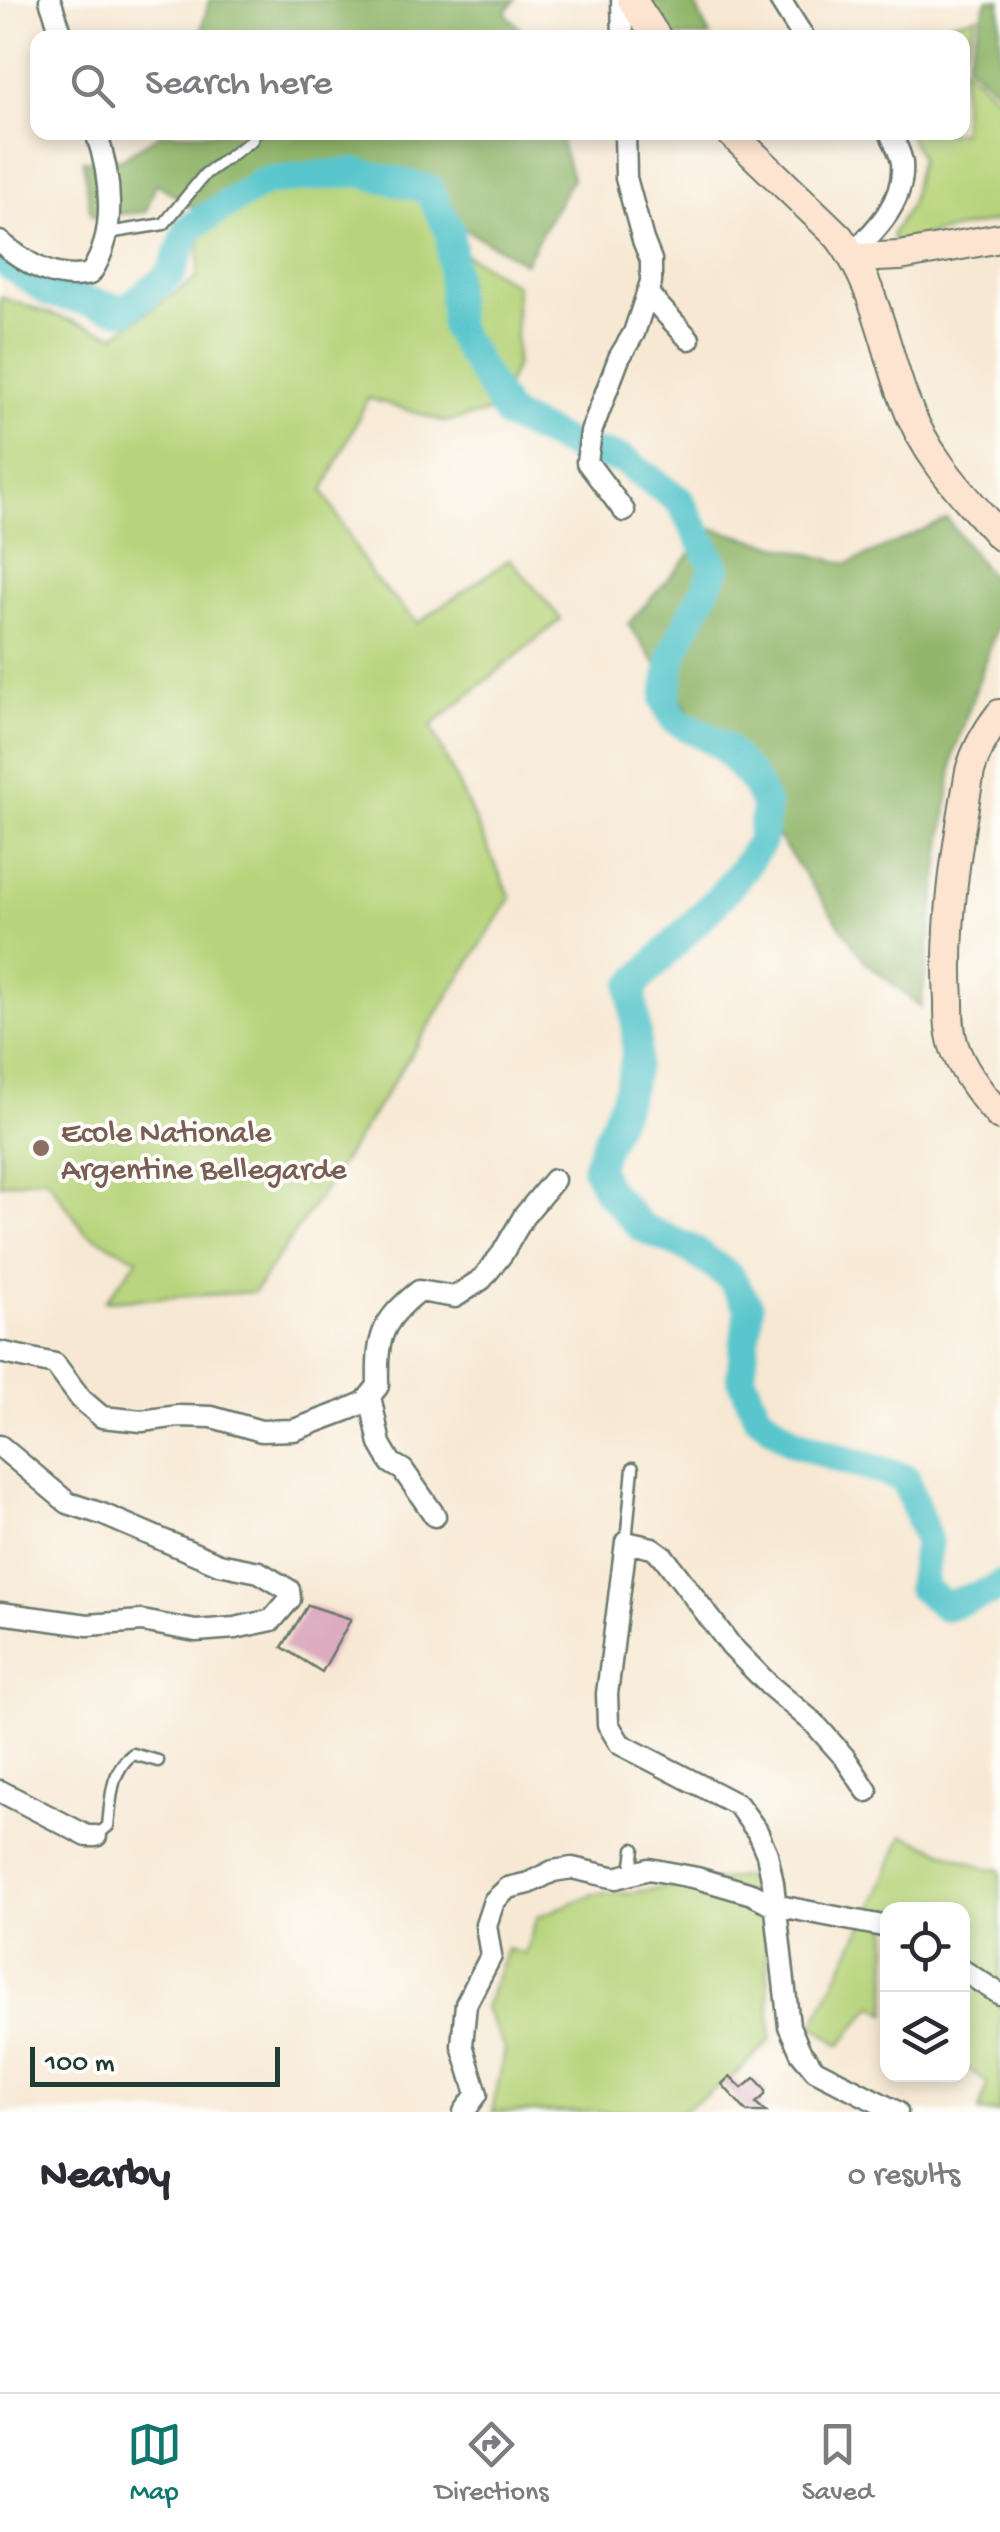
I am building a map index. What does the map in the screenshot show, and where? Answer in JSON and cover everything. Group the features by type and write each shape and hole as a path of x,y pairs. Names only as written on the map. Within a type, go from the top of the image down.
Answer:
{"main road":[{"path":"632,0 653,30"},
{"path":"738,140 840,237 854,256 870,290 903,397 921,436 952,484 1000,536"},
{"path":"854,256 900,256 1000,238"},
{"path":"870,290 938,250"},
{"path":"1000,714 975,753 970,771 952,898 947,979 954,1047 1000,1116"}],"street":[{"path":"50,0 60,30"},
{"path":"622,0 622,30"},
{"path":"780,0 799,30"},
{"path":"0,242 16,256 50,273 72,278 90,274 102,258 107,234 108,182 98,140"},
{"path":"624,511 587,462 591,432 619,358 634,333 651,282 651,260 626,178 625,140"},
{"path":"854,256 885,220 898,189 902,161 893,140"},
{"path":"647,293 689,339"},
{"path":"0,1352 55,1364 81,1399 102,1416 142,1421 212,1416 261,1432 294,1430 365,1402 378,1386 382,1336 402,1305 419,1291 455,1296 482,1279 524,1216 554,1180"},
{"path":"370,1396 380,1444 435,1516"},
{"path":"0,1446 68,1503 219,1564 259,1572 289,1590 290,1599 272,1620 235,1628 196,1630 142,1621 88,1625 0,1613"},
{"path":"867,1791 814,1723 769,1685 732,1646 663,1556 652,1548 626,1542 607,1694 608,1724 620,1744 738,1805 758,1831 767,1854 789,2026 801,2054 815,2070 897,2112"},
{"path":"0,1791 87,1836 96,1836"},
{"path":"464,2112 477,2094 462,2045 466,2004 491,1956 486,1925 494,1901 508,1888 572,1868 616,1878 649,1869 697,1878 752,1894 774,1905 880,1925"},
{"path":"970,1975 1000,1994"}],"lane":[{"path":"107,234 164,224 205,174 252,140"},
{"path":"626,1542 633,1468"},
{"path":"96,1836 108,1826 112,1790 122,1762 133,1754 158,1760"},
{"path":"630,1874 634,1849"}],"green space":[{"path":"209,0 515,0 505,13 522,30 202,30"},
{"path":"642,0 693,0 707,30 667,30"},
{"path":"987,0 1000,0 1000,92 970,66 970,51"},
{"path":"977,16 970,35 970,30 922,30"},
{"path":"970,72 1000,100 1000,220 894,242 892,234 910,205 920,157 912,140 970,140"},
{"path":"151,140 560,140 572,178 525,263 459,226 436,186 355,166 253,178 198,211 156,183 146,212 91,216 83,161 121,159"},
{"path":"356,181 421,198 448,244 516,285 516,364 496,411 445,422 368,398 323,491 372,576 418,623 510,559 561,619 431,726 511,898 254,1292 105,1301 138,1259 85,1232 46,1177 0,1184 0,297 115,335 197,278 201,229 268,188"},
{"path":"947,519 1000,589 1000,618 954,753 921,1007 865,961 628,624 713,529 848,564"},
{"path":"903,1835 986,1869 1000,1870 1000,2112 979,2112 987,2082 970,2070 970,1902 880,1902 880,2009 874,2005 840,2045 813,2025 880,1891"},
{"path":"763,1874 771,2040 736,2074 681,2112 492,2112 505,2050 485,2008 507,1949 525,1954 537,1917 594,1894"}],"building":[{"path":"308,1605 351,1619 322,1672 282,1647"},
{"path":"730,2076 742,2088 755,2078 765,2089 765,2095 756,2103 766,2112 747,2112 722,2084"}],"waterway":[{"path":"0,259 51,293 125,310 171,274 189,228 265,181 357,172 428,189 450,231 455,328 508,416 576,448 623,460 680,501 716,568 674,650 665,701 675,720 722,745 753,780 766,806 761,842 743,869 632,987 634,1065 596,1167 606,1189 641,1227 691,1249 730,1277 749,1307 741,1376 757,1415 792,1441 905,1478 928,1542 921,1587 945,1606 1000,1585"}],"place":[{"name":"Ecole Nationale Argentine Bellegarde","path":"41,1148"}]}
